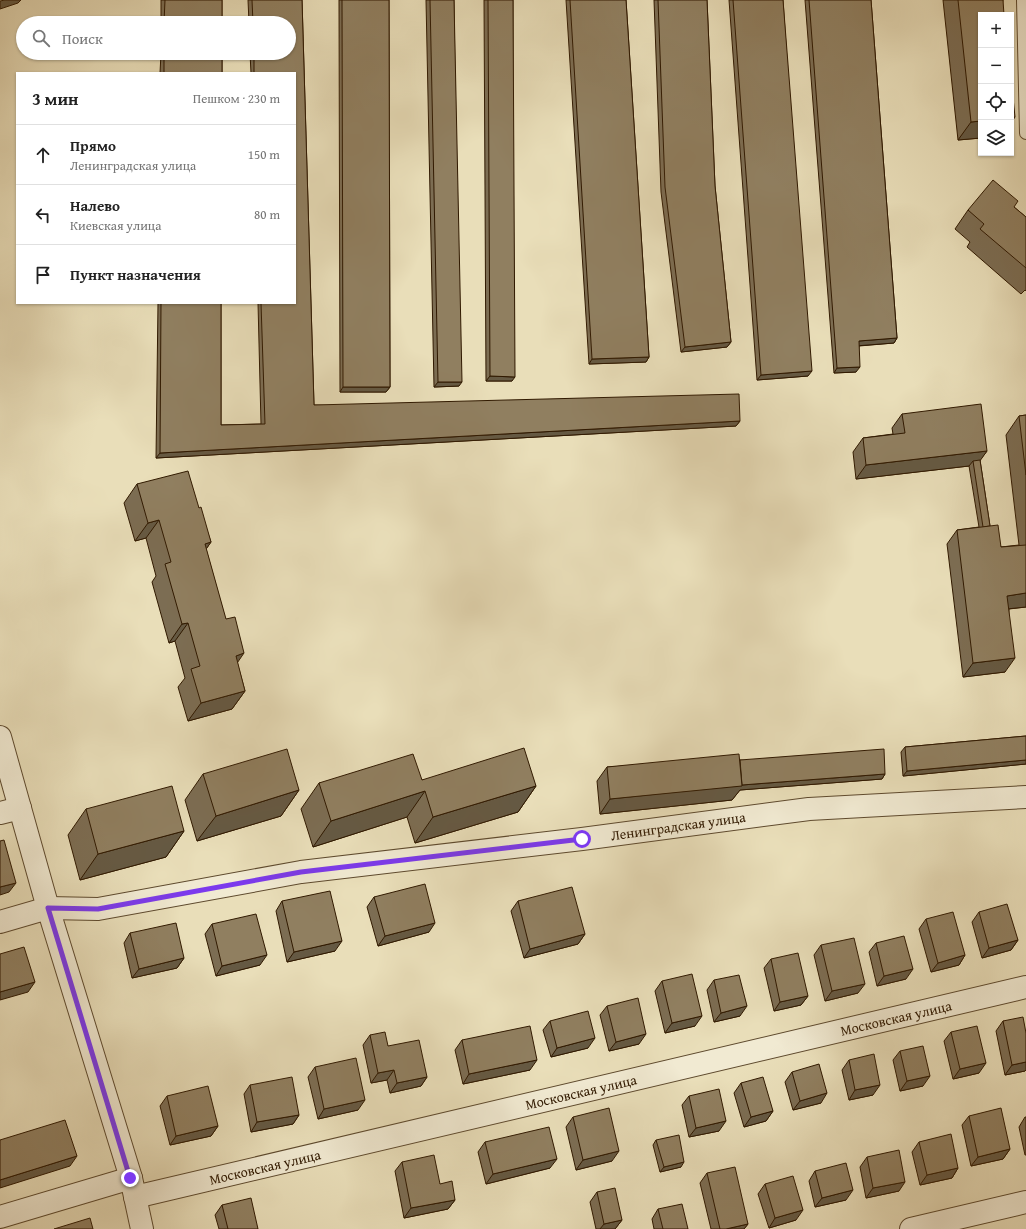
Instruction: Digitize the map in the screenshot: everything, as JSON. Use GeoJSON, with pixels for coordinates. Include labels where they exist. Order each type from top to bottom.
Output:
{"type":"FeatureCollection","features":[{"type":"Feature","properties":{"kind":"street"},"geometry":{"type":"LineString","coordinates":[[0,737],[10,810],[48,908],[133,1188],[142,1229]]}},
{"type":"Feature","properties":{"kind":"street","name":"Ленинградская улица"},"geometry":{"type":"LineString","coordinates":[[0,922],[48,908],[98,909],[301,872],[582,839],[809,809],[1026,797]]}},
{"type":"Feature","properties":{"kind":"street","name":"Московская улица"},"geometry":{"type":"LineString","coordinates":[[0,1216],[133,1188],[1026,987]]}},
{"type":"Feature","properties":{"kind":"street"},"geometry":{"type":"LineString","coordinates":[[912,1229],[1026,1202]]}},
{"type":"Feature","properties":{"kind":"lane"},"geometry":{"type":"LineString","coordinates":[[1023,0],[1026,133]]}},
{"type":"Feature","properties":{"kind":"building"},"geometry":{"type":"Polygon","coordinates":[[[165,0],[222,0],[222,16],[164,16],[165,0]]]}},
{"type":"Feature","properties":{"kind":"building"},"geometry":{"type":"Polygon","coordinates":[[[252,0],[302,0],[314,405],[739,394],[740,421],[160,453],[161,304],[221,304],[221,425],[265,424],[261,304],[296,304],[296,72],[254,72],[254,60],[296,60],[296,16],[253,16],[252,0]]]}},
{"type":"Feature","properties":{"kind":"building"},"geometry":{"type":"Polygon","coordinates":[[[342,0],[389,0],[390,387],[343,387],[342,0]]]}},
{"type":"Feature","properties":{"kind":"building"},"geometry":{"type":"Polygon","coordinates":[[[430,0],[454,0],[462,382],[438,382],[430,0]]]}},
{"type":"Feature","properties":{"kind":"building"},"geometry":{"type":"Polygon","coordinates":[[[488,0],[513,0],[515,377],[490,376],[488,0]]]}},
{"type":"Feature","properties":{"kind":"building"},"geometry":{"type":"Polygon","coordinates":[[[570,0],[626,0],[649,357],[592,359],[570,0]]]}},
{"type":"Feature","properties":{"kind":"building"},"geometry":{"type":"Polygon","coordinates":[[[658,0],[707,0],[715,186],[731,342],[685,347],[665,187],[658,0]]]}},
{"type":"Feature","properties":{"kind":"building"},"geometry":{"type":"Polygon","coordinates":[[[733,0],[783,0],[812,371],[761,375],[733,0]]]}},
{"type":"Feature","properties":{"kind":"building"},"geometry":{"type":"Polygon","coordinates":[[[809,0],[871,0],[897,338],[859,341],[860,367],[837,368],[809,0]]]}},
{"type":"Feature","properties":{"kind":"building"},"geometry":{"type":"Polygon","coordinates":[[[958,0],[1003,0],[1004,12],[978,12],[978,121],[971,122],[958,0]]]}},
{"type":"Feature","properties":{"kind":"building"},"geometry":{"type":"Polygon","coordinates":[[[164,60],[222,60],[222,72],[164,72],[164,60]]]}},
{"type":"Feature","properties":{"kind":"building"},"geometry":{"type":"Polygon","coordinates":[[[993,180],[1018,201],[1014,207],[1026,217],[1026,268],[980,229],[984,224],[968,210],[993,180]]]}},
{"type":"Feature","properties":{"kind":"building"},"geometry":{"type":"Polygon","coordinates":[[[981,404],[987,451],[866,465],[863,438],[905,433],[902,414],[981,404]]]}},
{"type":"Feature","properties":{"kind":"building"},"geometry":{"type":"Polygon","coordinates":[[[1026,415],[1026,475],[1019,416],[1026,415]]]}},
{"type":"Feature","properties":{"kind":"building"},"geometry":{"type":"Polygon","coordinates":[[[980,460],[990,526],[983,527],[973,461],[980,460]]]}},
{"type":"Feature","properties":{"kind":"building"},"geometry":{"type":"Polygon","coordinates":[[[188,471],[199,508],[201,507],[211,542],[205,544],[226,619],[235,617],[244,653],[236,656],[245,691],[201,703],[191,669],[200,666],[188,623],[182,624],[165,564],[171,562],[159,520],[148,523],[137,484],[188,471]]]}},
{"type":"Feature","properties":{"kind":"building"},"geometry":{"type":"Polygon","coordinates":[[[998,525],[1001,547],[1026,545],[1026,593],[1007,596],[1015,658],[973,663],[957,530],[998,525]]]}},
{"type":"Feature","properties":{"kind":"building"},"geometry":{"type":"Polygon","coordinates":[[[1026,736],[1026,760],[907,771],[905,747],[1026,736]]]}},
{"type":"Feature","properties":{"kind":"building"},"geometry":{"type":"Polygon","coordinates":[[[524,748],[536,786],[433,817],[425,791],[331,821],[319,783],[413,754],[422,780],[524,748]]]}},
{"type":"Feature","properties":{"kind":"building"},"geometry":{"type":"Polygon","coordinates":[[[287,749],[299,790],[216,816],[203,774],[287,749]]]}},
{"type":"Feature","properties":{"kind":"building"},"geometry":{"type":"Polygon","coordinates":[[[884,749],[885,774],[742,785],[740,760],[884,749]]]}},
{"type":"Feature","properties":{"kind":"building"},"geometry":{"type":"Polygon","coordinates":[[[739,754],[742,786],[610,799],[607,767],[739,754]]]}},
{"type":"Feature","properties":{"kind":"building"},"geometry":{"type":"Polygon","coordinates":[[[172,786],[184,831],[98,854],[86,809],[172,786]]]}},
{"type":"Feature","properties":{"kind":"building"},"geometry":{"type":"Polygon","coordinates":[[[4,840],[16,883],[0,887],[0,841],[4,840]]]}},
{"type":"Feature","properties":{"kind":"building"},"geometry":{"type":"Polygon","coordinates":[[[425,884],[435,923],[385,936],[374,897],[425,884]]]}},
{"type":"Feature","properties":{"kind":"building"},"geometry":{"type":"Polygon","coordinates":[[[572,887],[585,934],[530,949],[518,901],[572,887]]]}},
{"type":"Feature","properties":{"kind":"building"},"geometry":{"type":"Polygon","coordinates":[[[330,891],[342,941],[294,952],[282,901],[330,891]]]}},
{"type":"Feature","properties":{"kind":"building"},"geometry":{"type":"Polygon","coordinates":[[[1007,904],[1018,940],[989,948],[979,912],[1007,904]]]}},
{"type":"Feature","properties":{"kind":"building"},"geometry":{"type":"Polygon","coordinates":[[[953,912],[965,955],[938,963],[926,919],[953,912]]]}},
{"type":"Feature","properties":{"kind":"building"},"geometry":{"type":"Polygon","coordinates":[[[256,914],[267,955],[222,966],[212,924],[256,914]]]}},
{"type":"Feature","properties":{"kind":"building"},"geometry":{"type":"Polygon","coordinates":[[[176,923],[184,958],[139,969],[130,933],[176,923]]]}},
{"type":"Feature","properties":{"kind":"building"},"geometry":{"type":"Polygon","coordinates":[[[904,936],[913,969],[884,976],[876,943],[904,936]]]}},
{"type":"Feature","properties":{"kind":"building"},"geometry":{"type":"Polygon","coordinates":[[[854,938],[865,984],[832,991],[821,945],[854,938]]]}},
{"type":"Feature","properties":{"kind":"building"},"geometry":{"type":"Polygon","coordinates":[[[24,947],[35,982],[0,992],[0,954],[24,947]]]}},
{"type":"Feature","properties":{"kind":"building"},"geometry":{"type":"Polygon","coordinates":[[[798,953],[808,996],[780,1002],[771,959],[798,953]]]}},
{"type":"Feature","properties":{"kind":"building"},"geometry":{"type":"Polygon","coordinates":[[[692,974],[702,1016],[672,1023],[662,981],[692,974]]]}},
{"type":"Feature","properties":{"kind":"building"},"geometry":{"type":"Polygon","coordinates":[[[739,975],[747,1006],[721,1013],[714,980],[739,975]]]}},
{"type":"Feature","properties":{"kind":"building"},"geometry":{"type":"Polygon","coordinates":[[[638,998],[646,1034],[616,1042],[607,1006],[638,998]]]}},
{"type":"Feature","properties":{"kind":"building"},"geometry":{"type":"Polygon","coordinates":[[[588,1011],[595,1038],[557,1048],[550,1021],[588,1011]]]}},
{"type":"Feature","properties":{"kind":"building"},"geometry":{"type":"Polygon","coordinates":[[[1023,1017],[1026,1033],[1026,1062],[1012,1065],[1003,1021],[1023,1017]]]}},
{"type":"Feature","properties":{"kind":"building"},"geometry":{"type":"Polygon","coordinates":[[[530,1026],[537,1060],[469,1074],[462,1040],[530,1026]]]}},
{"type":"Feature","properties":{"kind":"building"},"geometry":{"type":"Polygon","coordinates":[[[977,1026],[986,1063],[960,1069],[951,1032],[977,1026]]]}},
{"type":"Feature","properties":{"kind":"building"},"geometry":{"type":"Polygon","coordinates":[[[385,1032],[388,1046],[419,1040],[427,1077],[397,1083],[394,1070],[378,1073],[370,1035],[385,1032]]]}},
{"type":"Feature","properties":{"kind":"building"},"geometry":{"type":"Polygon","coordinates":[[[923,1046],[930,1076],[907,1081],[900,1051],[923,1046]]]}},
{"type":"Feature","properties":{"kind":"building"},"geometry":{"type":"Polygon","coordinates":[[[874,1054],[880,1085],[855,1090],[849,1060],[874,1054]]]}},
{"type":"Feature","properties":{"kind":"building"},"geometry":{"type":"Polygon","coordinates":[[[356,1058],[365,1100],[324,1109],[315,1067],[356,1058]]]}},
{"type":"Feature","properties":{"kind":"building"},"geometry":{"type":"Polygon","coordinates":[[[819,1064],[827,1093],[800,1101],[792,1072],[819,1064]]]}},
{"type":"Feature","properties":{"kind":"building"},"geometry":{"type":"Polygon","coordinates":[[[292,1077],[299,1115],[257,1122],[250,1085],[292,1077]]]}},
{"type":"Feature","properties":{"kind":"building"},"geometry":{"type":"Polygon","coordinates":[[[763,1077],[773,1111],[751,1117],[741,1083],[763,1077]]]}},
{"type":"Feature","properties":{"kind":"building"},"geometry":{"type":"Polygon","coordinates":[[[208,1086],[218,1126],[176,1136],[167,1096],[208,1086]]]}},
{"type":"Feature","properties":{"kind":"building"},"geometry":{"type":"Polygon","coordinates":[[[719,1089],[726,1121],[696,1128],[689,1096],[719,1089]]]}},
{"type":"Feature","properties":{"kind":"building"},"geometry":{"type":"Polygon","coordinates":[[[609,1108],[619,1151],[583,1160],[573,1117],[609,1108]]]}},
{"type":"Feature","properties":{"kind":"building"},"geometry":{"type":"Polygon","coordinates":[[[1001,1108],[1010,1149],[978,1157],[969,1116],[1001,1108]]]}},
{"type":"Feature","properties":{"kind":"building"},"geometry":{"type":"Polygon","coordinates":[[[65,1120],[77,1156],[0,1180],[0,1140],[65,1120]]]}},
{"type":"Feature","properties":{"kind":"building"},"geometry":{"type":"Polygon","coordinates":[[[549,1127],[557,1159],[493,1174],[485,1142],[549,1127]]]}},
{"type":"Feature","properties":{"kind":"building"},"geometry":{"type":"Polygon","coordinates":[[[951,1134],[958,1168],[927,1175],[919,1142],[951,1134]]]}},
{"type":"Feature","properties":{"kind":"building"},"geometry":{"type":"Polygon","coordinates":[[[679,1135],[684,1162],[664,1167],[656,1140],[679,1135]]]}},
{"type":"Feature","properties":{"kind":"building"},"geometry":{"type":"Polygon","coordinates":[[[899,1150],[905,1182],[873,1188],[867,1157],[899,1150]]]}},
{"type":"Feature","properties":{"kind":"building"},"geometry":{"type":"Polygon","coordinates":[[[434,1155],[440,1184],[452,1181],[455,1200],[411,1208],[402,1162],[434,1155]]]}},
{"type":"Feature","properties":{"kind":"building"},"geometry":{"type":"Polygon","coordinates":[[[846,1163],[853,1190],[822,1198],[815,1171],[846,1163]]]}},
{"type":"Feature","properties":{"kind":"building"},"geometry":{"type":"Polygon","coordinates":[[[735,1167],[748,1224],[720,1229],[707,1173],[735,1167]]]}},
{"type":"Feature","properties":{"kind":"building"},"geometry":{"type":"Polygon","coordinates":[[[793,1176],[803,1210],[775,1218],[765,1184],[793,1176]]]}},
{"type":"Feature","properties":{"kind":"building"},"geometry":{"type":"Polygon","coordinates":[[[615,1188],[622,1220],[604,1224],[597,1192],[615,1188]]]}},
{"type":"Feature","properties":{"kind":"building"},"geometry":{"type":"Polygon","coordinates":[[[251,1198],[258,1229],[228,1229],[222,1205],[251,1198]]]}},
{"type":"Feature","properties":{"kind":"building"},"geometry":{"type":"Polygon","coordinates":[[[682,1204],[688,1229],[663,1229],[658,1209],[682,1204]]]}},
{"type":"Feature","properties":{"kind":"building"},"geometry":{"type":"Polygon","coordinates":[[[90,1218],[93,1229],[54,1229],[90,1218]]]}},
{"type":"Feature","properties":{"kind":"route"},"geometry":{"type":"LineString","coordinates":[[130,1178],[48,908],[98,909],[301,872],[582,839]]}}]}
